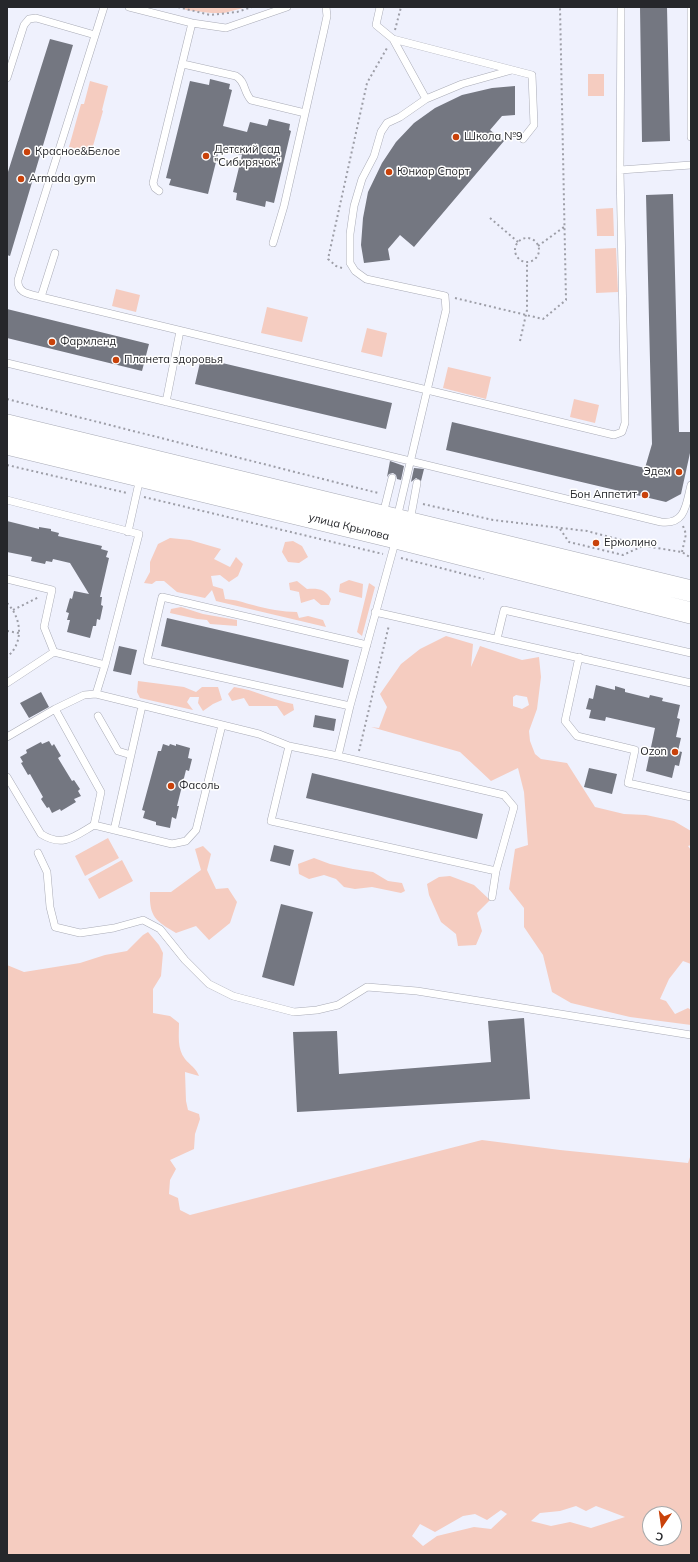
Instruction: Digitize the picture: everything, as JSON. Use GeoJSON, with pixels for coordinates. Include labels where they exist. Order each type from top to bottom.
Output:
{"type":"FeatureCollection","features":[{"type":"Feature","properties":{"kind":"main road","name":"улица Крылова"},"geometry":{"type":"LineString","coordinates":[[7,424],[691,613]]}},
{"type":"Feature","properties":{"kind":"main road","name":"улица Крылова"},"geometry":{"type":"LineString","coordinates":[[7,444],[138,486],[395,530],[691,590]]}},
{"type":"Feature","properties":{"kind":"lane"},"geometry":{"type":"LineString","coordinates":[[104,7],[18,280],[20,290],[24,293],[41,298],[614,435],[622,432],[625,423],[620,170],[621,7]]}},
{"type":"Feature","properties":{"kind":"lane"},"geometry":{"type":"LineString","coordinates":[[129,7],[192,23],[226,28],[287,7]]}},
{"type":"Feature","properties":{"kind":"lane"},"geometry":{"type":"LineString","coordinates":[[273,243],[284,206],[324,30],[327,16],[326,7]]}},
{"type":"Feature","properties":{"kind":"lane"},"geometry":{"type":"LineString","coordinates":[[380,7],[376,25],[393,39],[426,99]]}},
{"type":"Feature","properties":{"kind":"lane"},"geometry":{"type":"LineString","coordinates":[[690,7],[691,137]]}},
{"type":"Feature","properties":{"kind":"lane"},"geometry":{"type":"LineString","coordinates":[[7,78],[24,24],[30,19],[36,18],[95,35]]}},
{"type":"Feature","properties":{"kind":"lane"},"geometry":{"type":"LineString","coordinates":[[159,191],[155,188],[153,182],[192,23]]}},
{"type":"Feature","properties":{"kind":"lane"},"geometry":{"type":"LineString","coordinates":[[393,39],[532,75],[534,126],[523,139]]}},
{"type":"Feature","properties":{"kind":"lane"},"geometry":{"type":"LineString","coordinates":[[183,64],[236,76],[242,80],[247,96],[251,100],[305,114]]}},
{"type":"Feature","properties":{"kind":"lane"},"geometry":{"type":"LineString","coordinates":[[338,756],[395,530],[446,310],[445,296],[366,278],[355,271],[350,263],[350,234],[354,206],[362,179],[374,156],[381,132],[387,123],[400,117],[426,99],[462,84],[512,70]]}},
{"type":"Feature","properties":{"kind":"lane"},"geometry":{"type":"LineString","coordinates":[[620,170],[691,165]]}},
{"type":"Feature","properties":{"kind":"lane"},"geometry":{"type":"LineString","coordinates":[[41,298],[55,253]]}},
{"type":"Feature","properties":{"kind":"lane"},"geometry":{"type":"LineString","coordinates":[[166,402],[180,331]]}},
{"type":"Feature","properties":{"kind":"lane"},"geometry":{"type":"LineString","coordinates":[[7,363],[668,523],[680,518],[684,513],[691,485]]}},
{"type":"Feature","properties":{"kind":"lane"},"geometry":{"type":"LineString","coordinates":[[392,478],[387,495],[395,530]]}},
{"type":"Feature","properties":{"kind":"lane"},"geometry":{"type":"LineString","coordinates":[[395,530],[414,501],[417,483]]}},
{"type":"Feature","properties":{"kind":"lane"},"geometry":{"type":"LineString","coordinates":[[128,532],[138,486]]}},
{"type":"Feature","properties":{"kind":"lane"},"geometry":{"type":"LineString","coordinates":[[7,500],[139,534],[96,694]]}},
{"type":"Feature","properties":{"kind":"lane"},"geometry":{"type":"LineString","coordinates":[[7,579],[52,590],[44,627],[54,652]]}},
{"type":"Feature","properties":{"kind":"lane"},"geometry":{"type":"LineString","coordinates":[[350,706],[147,660],[162,596],[367,645]]}},
{"type":"Feature","properties":{"kind":"lane"},"geometry":{"type":"LineString","coordinates":[[497,639],[504,610],[691,653]]}},
{"type":"Feature","properties":{"kind":"lane"},"geometry":{"type":"LineString","coordinates":[[375,612],[691,683]]}},
{"type":"Feature","properties":{"kind":"lane"},"geometry":{"type":"LineString","coordinates":[[7,683],[54,652],[105,665]]}},
{"type":"Feature","properties":{"kind":"lane"},"geometry":{"type":"LineString","coordinates":[[579,657],[566,721],[577,736],[635,750],[628,783],[691,797]]}},
{"type":"Feature","properties":{"kind":"lane"},"geometry":{"type":"LineString","coordinates":[[7,737],[55,709],[84,695],[96,694],[259,734],[288,746],[338,756],[504,795],[514,807],[496,871],[492,897]]}},
{"type":"Feature","properties":{"kind":"lane"},"geometry":{"type":"LineString","coordinates":[[114,830],[142,706]]}},
{"type":"Feature","properties":{"kind":"lane"},"geometry":{"type":"LineString","coordinates":[[55,709],[101,792],[94,825]]}},
{"type":"Feature","properties":{"kind":"lane"},"geometry":{"type":"LineString","coordinates":[[98,716],[118,751],[131,755]]}},
{"type":"Feature","properties":{"kind":"lane"},"geometry":{"type":"LineString","coordinates":[[7,777],[41,834],[50,840],[68,841],[94,825],[172,844],[186,841],[196,830],[222,725]]}},
{"type":"Feature","properties":{"kind":"lane"},"geometry":{"type":"LineString","coordinates":[[288,746],[271,821],[496,871]]}},
{"type":"Feature","properties":{"kind":"lane"},"geometry":{"type":"LineString","coordinates":[[38,853],[48,872],[50,907],[55,927],[80,933],[114,928],[143,920],[160,929],[185,960],[209,984],[233,996],[294,1012],[317,1010],[338,1005],[367,987],[417,991],[691,1035]]}},
{"type":"Feature","properties":{"kind":"path"},"geometry":{"type":"LineString","coordinates":[[178,7],[187,8],[210,15],[238,12],[252,7]]}},
{"type":"Feature","properties":{"kind":"path"},"geometry":{"type":"LineString","coordinates":[[355,271],[336,266],[328,259],[367,83],[393,39],[401,7]]}},
{"type":"Feature","properties":{"kind":"path"},"geometry":{"type":"LineString","coordinates":[[445,296],[544,319],[566,300],[560,7]]}},
{"type":"Feature","properties":{"kind":"path"},"geometry":{"type":"LineString","coordinates":[[490,218],[518,242]]}},
{"type":"Feature","properties":{"kind":"path"},"geometry":{"type":"LineString","coordinates":[[538,246],[565,227]]}},
{"type":"Feature","properties":{"kind":"path"},"geometry":{"type":"LineString","coordinates":[[526,238],[531,239],[538,246],[539,250],[535,258],[527,262],[522,261],[516,255],[516,246],[518,242],[526,238]]}},
{"type":"Feature","properties":{"kind":"path"},"geometry":{"type":"LineString","coordinates":[[520,341],[526,315],[527,262]]}},
{"type":"Feature","properties":{"kind":"path"},"geometry":{"type":"LineString","coordinates":[[7,399],[387,495]]}},
{"type":"Feature","properties":{"kind":"path"},"geometry":{"type":"LineString","coordinates":[[7,465],[395,530],[491,581]]}},
{"type":"Feature","properties":{"kind":"path"},"geometry":{"type":"LineString","coordinates":[[414,501],[493,520],[587,531],[644,546],[682,552],[691,558]]}},
{"type":"Feature","properties":{"kind":"path"},"geometry":{"type":"LineString","coordinates":[[559,528],[569,542],[623,555],[644,546]]}},
{"type":"Feature","properties":{"kind":"path"},"geometry":{"type":"LineString","coordinates":[[682,552],[686,534]]}},
{"type":"Feature","properties":{"kind":"path"},"geometry":{"type":"LineString","coordinates":[[13,610],[52,590]]}},
{"type":"Feature","properties":{"kind":"path"},"geometry":{"type":"LineString","coordinates":[[7,603],[13,610],[19,624],[19,632],[14,648],[7,658]]}},
{"type":"Feature","properties":{"kind":"path"},"geometry":{"type":"LineString","coordinates":[[357,761],[391,616]]}},
{"type":"Feature","properties":{"kind":"path"},"geometry":{"type":"LineString","coordinates":[[7,631],[19,632]]}},
{"type":"Feature","properties":{"kind":"shaded area"},"geometry":{"type":"Polygon","coordinates":[[[182,7],[247,7],[224,13],[211,13],[186,10],[182,7]]]}},
{"type":"Feature","properties":{"kind":"shaded area"},"geometry":{"type":"Polygon","coordinates":[[[588,74],[604,74],[604,96],[588,96],[588,74]]]}},
{"type":"Feature","properties":{"kind":"shaded area"},"geometry":{"type":"Polygon","coordinates":[[[90,81],[108,86],[103,111],[91,153],[69,147],[81,104],[84,104],[90,81]]]}},
{"type":"Feature","properties":{"kind":"shaded area"},"geometry":{"type":"Polygon","coordinates":[[[613,208],[614,236],[597,236],[596,209],[613,208]]]}},
{"type":"Feature","properties":{"kind":"shaded area"},"geometry":{"type":"Polygon","coordinates":[[[616,248],[618,292],[596,293],[595,249],[616,248]]]}},
{"type":"Feature","properties":{"kind":"shaded area"},"geometry":{"type":"Polygon","coordinates":[[[116,289],[140,295],[136,312],[112,306],[116,289]]]}},
{"type":"Feature","properties":{"kind":"shaded area"},"geometry":{"type":"Polygon","coordinates":[[[267,307],[308,317],[302,342],[261,333],[267,307]]]}},
{"type":"Feature","properties":{"kind":"shaded area"},"geometry":{"type":"Polygon","coordinates":[[[367,328],[387,333],[382,357],[361,352],[367,328]]]}},
{"type":"Feature","properties":{"kind":"shaded area"},"geometry":{"type":"Polygon","coordinates":[[[448,367],[491,377],[486,399],[443,388],[448,367]]]}},
{"type":"Feature","properties":{"kind":"shaded area"},"geometry":{"type":"Polygon","coordinates":[[[574,399],[599,405],[595,423],[570,417],[574,399]]]}},
{"type":"Feature","properties":{"kind":"shaded area"},"geometry":{"type":"Polygon","coordinates":[[[170,538],[190,540],[221,549],[214,559],[230,567],[236,557],[243,564],[238,576],[229,582],[220,575],[211,576],[213,586],[223,589],[225,599],[275,610],[297,612],[299,618],[308,616],[323,620],[326,627],[216,601],[212,590],[205,598],[177,592],[164,581],[156,581],[152,584],[144,583],[150,572],[150,562],[158,544],[170,538]]]}},
{"type":"Feature","properties":{"kind":"shaded area"},"geometry":{"type":"Polygon","coordinates":[[[293,541],[302,546],[308,557],[299,563],[288,562],[282,552],[285,542],[293,541]]]}},
{"type":"Feature","properties":{"kind":"shaded area"},"geometry":{"type":"Polygon","coordinates":[[[349,580],[363,584],[362,598],[339,592],[340,584],[349,580]]]}},
{"type":"Feature","properties":{"kind":"shaded area"},"geometry":{"type":"Polygon","coordinates":[[[297,581],[307,589],[318,589],[324,591],[331,599],[329,605],[321,605],[314,599],[301,603],[299,592],[290,590],[289,583],[297,581]]]}},
{"type":"Feature","properties":{"kind":"shaded area"},"geometry":{"type":"Polygon","coordinates":[[[369,583],[375,587],[362,636],[357,632],[369,583]]]}},
{"type":"Feature","properties":{"kind":"shaded area"},"geometry":{"type":"Polygon","coordinates":[[[181,607],[203,614],[237,620],[237,626],[210,624],[207,620],[170,613],[171,609],[181,607]]]}},
{"type":"Feature","properties":{"kind":"shaded area"},"geometry":{"type":"Polygon","coordinates":[[[446,636],[473,644],[471,667],[480,646],[522,660],[539,657],[541,677],[537,709],[529,731],[530,741],[535,754],[541,759],[567,763],[595,807],[624,814],[646,815],[674,821],[691,831],[691,845],[688,846],[691,850],[691,964],[683,961],[669,979],[660,999],[666,1001],[675,1014],[688,1008],[691,1010],[691,1025],[630,1017],[571,1003],[552,992],[543,955],[524,927],[524,908],[509,889],[515,849],[528,845],[524,792],[518,768],[491,781],[460,752],[371,727],[379,728],[387,707],[380,694],[401,664],[420,649],[446,636]],[[516,695],[513,697],[513,706],[522,709],[529,705],[527,697],[516,695]]]}},
{"type":"Feature","properties":{"kind":"shaded area"},"geometry":{"type":"Polygon","coordinates":[[[138,681],[184,687],[196,692],[202,687],[218,687],[222,700],[203,711],[198,703],[199,697],[190,697],[187,702],[193,710],[140,698],[137,692],[138,681]]]}},
{"type":"Feature","properties":{"kind":"shaded area"},"geometry":{"type":"Polygon","coordinates":[[[234,687],[250,690],[293,704],[294,710],[284,716],[277,706],[249,706],[244,698],[232,701],[228,694],[234,687]]]}},
{"type":"Feature","properties":{"kind":"shaded area"},"geometry":{"type":"Polygon","coordinates":[[[108,838],[119,858],[85,876],[75,856],[108,838]]]}},
{"type":"Feature","properties":{"kind":"shaded area"},"geometry":{"type":"Polygon","coordinates":[[[203,846],[211,854],[207,870],[216,889],[228,888],[237,902],[230,923],[209,940],[196,926],[176,933],[163,925],[155,917],[150,900],[150,892],[171,892],[201,870],[195,849],[203,846]]]}},
{"type":"Feature","properties":{"kind":"shaded area"},"geometry":{"type":"Polygon","coordinates":[[[314,858],[330,864],[373,872],[388,881],[402,883],[405,891],[401,893],[372,887],[355,889],[344,887],[336,879],[324,875],[309,879],[299,874],[298,864],[314,858]]]}},
{"type":"Feature","properties":{"kind":"shaded area"},"geometry":{"type":"Polygon","coordinates":[[[122,860],[133,881],[99,899],[88,879],[122,860]]]}},
{"type":"Feature","properties":{"kind":"shaded area"},"geometry":{"type":"Polygon","coordinates":[[[450,876],[474,885],[490,900],[477,913],[482,931],[476,945],[458,946],[456,934],[441,922],[429,895],[427,884],[439,877],[450,876]]]}},
{"type":"Feature","properties":{"kind":"shaded area"},"geometry":{"type":"Polygon","coordinates":[[[148,932],[159,945],[163,953],[161,976],[153,989],[153,1013],[170,1016],[179,1023],[179,1042],[182,1055],[195,1069],[199,1076],[185,1072],[186,1101],[188,1110],[199,1114],[200,1119],[195,1134],[194,1149],[170,1160],[176,1169],[170,1180],[169,1194],[178,1198],[180,1210],[190,1215],[482,1140],[560,1150],[688,1163],[691,1154],[691,1555],[7,1555],[7,965],[24,972],[80,963],[105,955],[127,951],[148,932]],[[576,1506],[560,1511],[540,1513],[531,1521],[551,1526],[570,1522],[591,1528],[625,1517],[596,1506],[586,1511],[576,1506]],[[501,1510],[487,1520],[475,1514],[463,1516],[435,1532],[420,1524],[412,1536],[423,1546],[437,1536],[474,1527],[491,1529],[507,1514],[501,1510]]]}},
{"type":"Feature","properties":{"kind":"building"},"geometry":{"type":"Polygon","coordinates":[[[640,7],[667,7],[670,141],[642,142],[640,7]]]}},
{"type":"Feature","properties":{"kind":"building"},"geometry":{"type":"Polygon","coordinates":[[[50,39],[73,45],[10,256],[7,255],[7,175],[50,39]]]}},
{"type":"Feature","properties":{"kind":"building"},"geometry":{"type":"Polygon","coordinates":[[[210,79],[230,84],[229,89],[232,90],[223,126],[247,132],[250,122],[267,126],[269,119],[290,124],[289,130],[291,131],[274,203],[266,201],[265,207],[236,200],[237,193],[233,192],[242,155],[219,150],[208,194],[169,185],[171,179],[166,178],[190,81],[209,85],[210,79]]]}},
{"type":"Feature","properties":{"kind":"building"},"geometry":{"type":"Polygon","coordinates":[[[515,86],[515,115],[502,116],[490,130],[504,141],[414,247],[400,235],[388,249],[390,260],[364,263],[361,245],[363,218],[368,192],[382,163],[396,142],[414,123],[435,108],[462,95],[492,88],[515,86]]]}},
{"type":"Feature","properties":{"kind":"building"},"geometry":{"type":"Polygon","coordinates":[[[673,194],[679,432],[690,432],[690,453],[681,494],[666,502],[446,450],[452,422],[645,468],[652,444],[646,195],[673,194]]]}},
{"type":"Feature","properties":{"kind":"building"},"geometry":{"type":"Polygon","coordinates":[[[7,309],[149,344],[142,371],[7,338],[7,309]]]}},
{"type":"Feature","properties":{"kind":"building"},"geometry":{"type":"Polygon","coordinates":[[[201,358],[392,403],[386,429],[195,384],[201,358]]]}},
{"type":"Feature","properties":{"kind":"building"},"geometry":{"type":"Polygon","coordinates":[[[390,461],[404,466],[401,480],[397,479],[396,475],[393,473],[389,474],[387,477],[390,461]]]}},
{"type":"Feature","properties":{"kind":"building"},"geometry":{"type":"Polygon","coordinates":[[[414,468],[424,469],[421,481],[416,478],[411,482],[414,468]]]}},
{"type":"Feature","properties":{"kind":"building"},"geometry":{"type":"Polygon","coordinates":[[[7,521],[39,529],[39,527],[51,529],[51,531],[59,533],[58,536],[102,546],[101,549],[108,551],[106,557],[109,558],[100,597],[102,597],[101,605],[103,606],[100,620],[97,619],[96,626],[93,626],[90,638],[67,632],[70,620],[67,620],[69,613],[66,612],[70,598],[72,599],[74,591],[89,594],[70,563],[53,559],[52,562],[46,561],[45,564],[31,561],[32,557],[7,552],[7,521]]]}},
{"type":"Feature","properties":{"kind":"building"},"geometry":{"type":"Polygon","coordinates":[[[167,618],[349,660],[343,688],[161,646],[167,618]]]}},
{"type":"Feature","properties":{"kind":"building"},"geometry":{"type":"Polygon","coordinates":[[[119,646],[137,650],[131,675],[113,671],[119,646]]]}},
{"type":"Feature","properties":{"kind":"building"},"geometry":{"type":"Polygon","coordinates":[[[596,685],[615,690],[615,686],[625,689],[625,692],[649,698],[650,695],[663,698],[662,701],[680,705],[677,718],[680,719],[676,737],[681,738],[678,751],[682,752],[679,766],[675,765],[672,778],[646,771],[655,728],[606,717],[605,721],[589,718],[591,710],[586,709],[589,698],[593,699],[596,685]]]}},
{"type":"Feature","properties":{"kind":"building"},"geometry":{"type":"Polygon","coordinates":[[[41,692],[49,707],[29,718],[20,703],[41,692]]]}},
{"type":"Feature","properties":{"kind":"building"},"geometry":{"type":"Polygon","coordinates":[[[315,715],[336,719],[334,731],[313,727],[315,715]]]}},
{"type":"Feature","properties":{"kind":"building"},"geometry":{"type":"Polygon","coordinates":[[[49,741],[52,746],[54,744],[61,756],[58,758],[72,781],[74,780],[80,789],[78,791],[81,796],[74,799],[76,802],[61,811],[60,809],[52,813],[49,807],[47,808],[41,799],[43,797],[30,774],[28,775],[21,763],[23,762],[20,757],[27,753],[26,750],[41,742],[42,744],[49,741]]]}},
{"type":"Feature","properties":{"kind":"building"},"geometry":{"type":"Polygon","coordinates":[[[163,744],[176,746],[176,744],[190,748],[188,758],[192,759],[189,771],[186,770],[177,806],[179,806],[176,819],[172,817],[170,828],[156,825],[156,822],[143,818],[145,811],[142,810],[158,751],[161,751],[163,744]]]}},
{"type":"Feature","properties":{"kind":"building"},"geometry":{"type":"Polygon","coordinates":[[[589,768],[617,774],[612,794],[584,787],[589,768]]]}},
{"type":"Feature","properties":{"kind":"building"},"geometry":{"type":"Polygon","coordinates":[[[312,773],[483,814],[477,839],[306,798],[312,773]]]}},
{"type":"Feature","properties":{"kind":"building"},"geometry":{"type":"Polygon","coordinates":[[[274,845],[294,850],[290,866],[270,861],[274,845]]]}},
{"type":"Feature","properties":{"kind":"building"},"geometry":{"type":"Polygon","coordinates":[[[281,904],[313,912],[294,986],[262,977],[281,904]]]}},
{"type":"Feature","properties":{"kind":"building"},"geometry":{"type":"Polygon","coordinates":[[[524,1018],[530,1099],[297,1112],[293,1032],[337,1031],[339,1074],[491,1062],[488,1021],[524,1018]]]}},
{"type":"Feature","properties":{"kind":"place","name":"Школа №9"},"geometry":{"type":"Point","coordinates":[456,137]}},
{"type":"Feature","properties":{"kind":"place","name":"Красное&Белое"},"geometry":{"type":"Point","coordinates":[27,152]}},
{"type":"Feature","properties":{"kind":"place","name":"Детский сад \"Сибирячок\""},"geometry":{"type":"Point","coordinates":[206,156]}},
{"type":"Feature","properties":{"kind":"place","name":"Юниор Спорт"},"geometry":{"type":"Point","coordinates":[389,172]}},
{"type":"Feature","properties":{"kind":"place","name":"Armada gym"},"geometry":{"type":"Point","coordinates":[21,179]}},
{"type":"Feature","properties":{"kind":"place","name":"Фармленд"},"geometry":{"type":"Point","coordinates":[52,342]}},
{"type":"Feature","properties":{"kind":"place","name":"Планета здоровья"},"geometry":{"type":"Point","coordinates":[116,360]}},
{"type":"Feature","properties":{"kind":"place","name":"Эдем"},"geometry":{"type":"Point","coordinates":[679,472]}},
{"type":"Feature","properties":{"kind":"place","name":"Бон Аппетит"},"geometry":{"type":"Point","coordinates":[645,495]}},
{"type":"Feature","properties":{"kind":"place","name":"Ермолино"},"geometry":{"type":"Point","coordinates":[596,543]}},
{"type":"Feature","properties":{"kind":"place","name":"Ozon"},"geometry":{"type":"Point","coordinates":[675,752]}},
{"type":"Feature","properties":{"kind":"place","name":"Фасоль"},"geometry":{"type":"Point","coordinates":[171,786]}}]}
